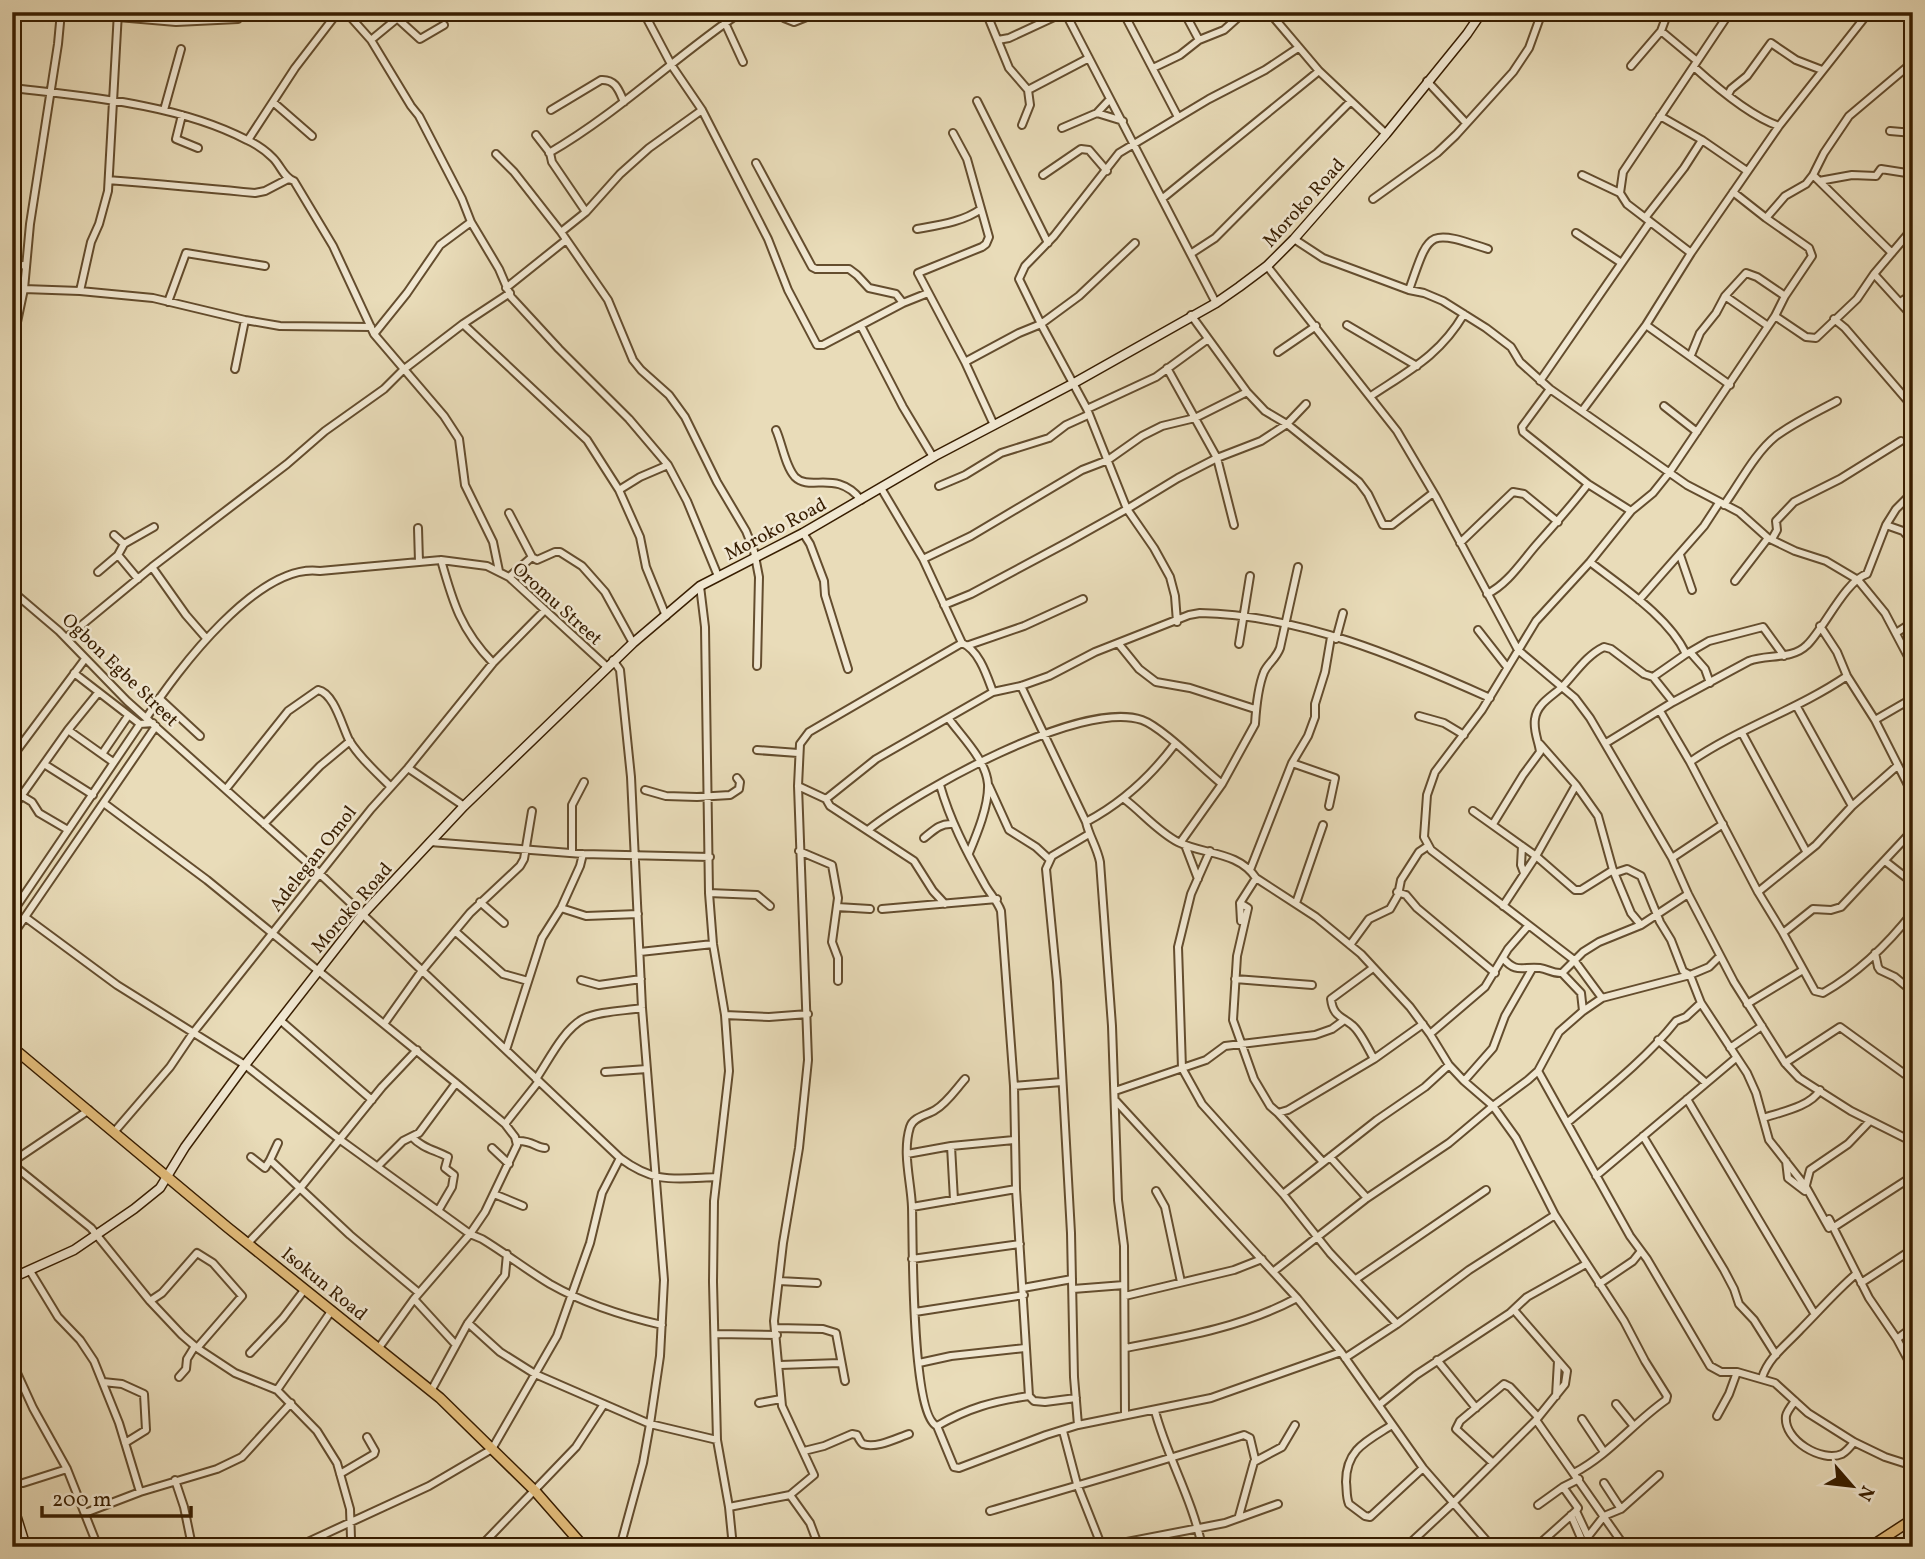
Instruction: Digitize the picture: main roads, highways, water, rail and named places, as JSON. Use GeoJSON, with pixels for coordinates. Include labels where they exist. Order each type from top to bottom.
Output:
{"type":"FeatureCollection","features":[{"type":"Feature","properties":{"kind":"main road","name":"Isokun Road"},"geometry":{"type":"LineString","coordinates":[[12,1047],[431,1391],[535,1491],[584,1547]]}},
{"type":"Feature","properties":{"kind":"main road"},"geometry":{"type":"LineString","coordinates":[[1870,1547],[1912,1519]]}}]}
